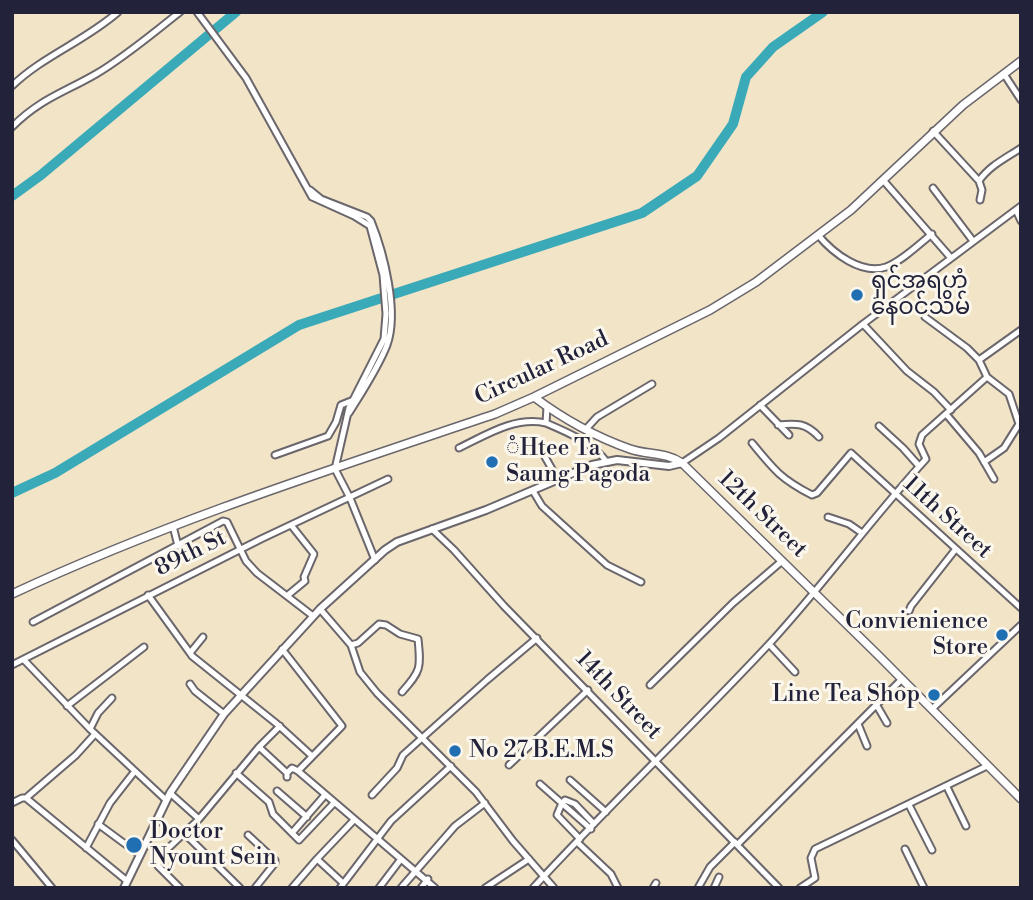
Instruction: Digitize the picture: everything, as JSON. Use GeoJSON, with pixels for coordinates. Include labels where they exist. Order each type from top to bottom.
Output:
{"type":"FeatureCollection","features":[{"type":"Feature","properties":{"kind":"main road","name":"Circular Road"},"geometry":{"type":"LineString","coordinates":[[12,593],[122,545],[244,499],[495,414],[710,310],[756,282],[851,210],[933,131],[1021,61]]}},
{"type":"Feature","properties":{"kind":"main road","name":"12th Street"},"geometry":{"type":"LineString","coordinates":[[534,397],[586,429],[631,450],[673,457],[682,463],[1021,799]]}},
{"type":"Feature","properties":{"kind":"street"},"geometry":{"type":"LineString","coordinates":[[12,86],[48,57],[62,52],[118,12]]}},
{"type":"Feature","properties":{"kind":"street"},"geometry":{"type":"LineString","coordinates":[[12,127],[26,112],[49,97],[96,74],[180,12]]}},
{"type":"Feature","properties":{"kind":"street"},"geometry":{"type":"LineString","coordinates":[[197,12],[246,78],[308,188],[321,199],[371,221],[385,275],[390,325],[387,346],[348,416]]}},
{"type":"Feature","properties":{"kind":"street"},"geometry":{"type":"LineString","coordinates":[[1004,74],[1021,100]]}},
{"type":"Feature","properties":{"kind":"street"},"geometry":{"type":"LineString","coordinates":[[933,131],[979,181],[982,190],[980,200]]}},
{"type":"Feature","properties":{"kind":"street"},"geometry":{"type":"LineString","coordinates":[[979,181],[988,170],[1021,148]]}},
{"type":"Feature","properties":{"kind":"street"},"geometry":{"type":"LineString","coordinates":[[883,180],[951,258]]}},
{"type":"Feature","properties":{"kind":"street"},"geometry":{"type":"LineString","coordinates":[[933,188],[973,241]]}},
{"type":"Feature","properties":{"kind":"street"},"geometry":{"type":"LineString","coordinates":[[26,798],[126,884],[168,796],[224,714],[320,609],[397,542],[606,461],[669,466],[682,463],[719,438],[863,324],[1018,208],[1021,221]]}},
{"type":"Feature","properties":{"kind":"street"},"geometry":{"type":"LineString","coordinates":[[818,235],[835,251],[857,265],[876,269],[893,263],[932,234]]}},
{"type":"Feature","properties":{"kind":"street"},"geometry":{"type":"LineString","coordinates":[[375,560],[350,498],[335,470],[351,401],[380,351],[384,339],[388,302]]}},
{"type":"Feature","properties":{"kind":"street"},"geometry":{"type":"LineString","coordinates":[[925,317],[967,348],[979,360],[987,377],[1009,394],[1020,423],[1004,448],[985,462]]}},
{"type":"Feature","properties":{"kind":"street"},"geometry":{"type":"LineString","coordinates":[[863,324],[907,371],[934,392],[985,462],[994,479]]}},
{"type":"Feature","properties":{"kind":"street"},"geometry":{"type":"LineString","coordinates":[[979,360],[1021,330]]}},
{"type":"Feature","properties":{"kind":"street"},"geometry":{"type":"LineString","coordinates":[[533,888],[815,593],[894,493],[926,459],[919,444],[920,439],[987,377]]}},
{"type":"Feature","properties":{"kind":"street"},"geometry":{"type":"LineString","coordinates":[[586,429],[597,417],[652,384]]}},
{"type":"Feature","properties":{"kind":"street"},"geometry":{"type":"LineString","coordinates":[[275,455],[328,436],[341,405],[351,401]]}},
{"type":"Feature","properties":{"kind":"street"},"geometry":{"type":"LineString","coordinates":[[760,405],[789,435]]}},
{"type":"Feature","properties":{"kind":"street"},"geometry":{"type":"LineString","coordinates":[[546,423],[547,407]]}},
{"type":"Feature","properties":{"kind":"street"},"geometry":{"type":"LineString","coordinates":[[458,448],[516,423],[546,423],[581,441],[606,461]]}},
{"type":"Feature","properties":{"kind":"street"},"geometry":{"type":"LineString","coordinates":[[778,425],[801,423],[807,425],[819,437]]}},
{"type":"Feature","properties":{"kind":"street"},"geometry":{"type":"LineString","coordinates":[[879,426],[904,448],[919,466]]}},
{"type":"Feature","properties":{"kind":"street","name":"11th Street"},"geometry":{"type":"LineString","coordinates":[[752,443],[778,475],[812,495],[817,493],[851,453],[1021,608]]}},
{"type":"Feature","properties":{"kind":"street"},"geometry":{"type":"LineString","coordinates":[[540,448],[557,478]]}},
{"type":"Feature","properties":{"kind":"street","name":"89th St"},"geometry":{"type":"LineString","coordinates":[[12,665],[148,595],[388,480]]}},
{"type":"Feature","properties":{"kind":"street"},"geometry":{"type":"LineString","coordinates":[[533,491],[542,506],[607,565],[641,582]]}},
{"type":"Feature","properties":{"kind":"street"},"geometry":{"type":"LineString","coordinates":[[828,517],[849,524],[862,533]]}},
{"type":"Feature","properties":{"kind":"street"},"geometry":{"type":"LineString","coordinates":[[33,622],[223,522],[227,522],[246,562],[313,616]]}},
{"type":"Feature","properties":{"kind":"street"},"geometry":{"type":"LineString","coordinates":[[288,595],[295,586],[305,581],[304,576],[314,554],[291,525]]}},
{"type":"Feature","properties":{"kind":"street"},"geometry":{"type":"LineString","coordinates":[[173,526],[178,546]]}},
{"type":"Feature","properties":{"kind":"street","name":"14th Street"},"geometry":{"type":"LineString","coordinates":[[432,529],[779,888]]}},
{"type":"Feature","properties":{"kind":"street"},"geometry":{"type":"LineString","coordinates":[[909,611],[955,550]]}},
{"type":"Feature","properties":{"kind":"street"},"geometry":{"type":"LineString","coordinates":[[650,685],[733,603],[782,561]]}},
{"type":"Feature","properties":{"kind":"street"},"geometry":{"type":"LineString","coordinates":[[148,595],[190,653],[280,726],[312,756]]}},
{"type":"Feature","properties":{"kind":"street"},"geometry":{"type":"LineString","coordinates":[[320,609],[351,645],[360,672],[485,803],[554,888]]}},
{"type":"Feature","properties":{"kind":"street"},"geometry":{"type":"LineString","coordinates":[[351,645],[358,643],[379,624],[418,639],[420,657],[417,676],[401,692]]}},
{"type":"Feature","properties":{"kind":"street"},"geometry":{"type":"LineString","coordinates":[[932,709],[1021,625]]}},
{"type":"Feature","properties":{"kind":"street"},"geometry":{"type":"LineString","coordinates":[[190,653],[203,637]]}},
{"type":"Feature","properties":{"kind":"street"},"geometry":{"type":"LineString","coordinates":[[372,795],[397,768],[403,755],[537,638]]}},
{"type":"Feature","properties":{"kind":"street"},"geometry":{"type":"LineString","coordinates":[[769,644],[795,672]]}},
{"type":"Feature","properties":{"kind":"street"},"geometry":{"type":"LineString","coordinates":[[67,706],[144,647]]}},
{"type":"Feature","properties":{"kind":"street"},"geometry":{"type":"LineString","coordinates":[[282,649],[342,726],[298,771]]}},
{"type":"Feature","properties":{"kind":"street"},"geometry":{"type":"LineString","coordinates":[[24,660],[67,706],[135,771],[199,819]]}},
{"type":"Feature","properties":{"kind":"street"},"geometry":{"type":"LineString","coordinates":[[698,888],[710,867],[902,679]]}},
{"type":"Feature","properties":{"kind":"street"},"geometry":{"type":"LineString","coordinates":[[190,684],[224,714]]}},
{"type":"Feature","properties":{"kind":"street"},"geometry":{"type":"LineString","coordinates":[[509,765],[588,690]]}},
{"type":"Feature","properties":{"kind":"street"},"geometry":{"type":"LineString","coordinates":[[90,729],[98,713],[112,698]]}},
{"type":"Feature","properties":{"kind":"street"},"geometry":{"type":"LineString","coordinates":[[876,704],[887,723]]}},
{"type":"Feature","properties":{"kind":"street"},"geometry":{"type":"LineString","coordinates":[[858,724],[867,746]]}},
{"type":"Feature","properties":{"kind":"street"},"geometry":{"type":"LineString","coordinates":[[180,888],[158,866],[157,861],[199,819],[236,773],[280,726]]}},
{"type":"Feature","properties":{"kind":"street"},"geometry":{"type":"LineString","coordinates":[[12,803],[26,798],[76,755],[95,734]]}},
{"type":"Feature","properties":{"kind":"street"},"geometry":{"type":"LineString","coordinates":[[259,747],[287,775],[292,768],[298,771],[428,879],[435,888]]}},
{"type":"Feature","properties":{"kind":"street"},"geometry":{"type":"LineString","coordinates":[[317,859],[342,885],[391,821],[451,766]]}},
{"type":"Feature","properties":{"kind":"street"},"geometry":{"type":"LineString","coordinates":[[800,888],[814,878],[811,858],[815,849],[987,766]]}},
{"type":"Feature","properties":{"kind":"street"},"geometry":{"type":"LineString","coordinates":[[86,848],[110,803],[135,771]]}},
{"type":"Feature","properties":{"kind":"street"},"geometry":{"type":"LineString","coordinates":[[236,773],[269,802],[273,814],[299,840],[334,803]]}},
{"type":"Feature","properties":{"kind":"street"},"geometry":{"type":"LineString","coordinates":[[570,780],[606,812]]}},
{"type":"Feature","properties":{"kind":"street"},"geometry":{"type":"LineString","coordinates":[[540,784],[593,827]]}},
{"type":"Feature","properties":{"kind":"street"},"geometry":{"type":"LineString","coordinates":[[947,787],[966,826]]}},
{"type":"Feature","properties":{"kind":"street"},"geometry":{"type":"LineString","coordinates":[[277,791],[307,817]]}},
{"type":"Feature","properties":{"kind":"street"},"geometry":{"type":"LineString","coordinates":[[575,804],[586,793]]}},
{"type":"Feature","properties":{"kind":"street"},"geometry":{"type":"LineString","coordinates":[[292,833],[325,795]]}},
{"type":"Feature","properties":{"kind":"street"},"geometry":{"type":"LineString","coordinates":[[593,827],[575,804],[565,800],[562,803],[557,814],[611,874],[618,888]]}},
{"type":"Feature","properties":{"kind":"street"},"geometry":{"type":"LineString","coordinates":[[401,888],[456,826],[485,803]]}},
{"type":"Feature","properties":{"kind":"street"},"geometry":{"type":"LineString","coordinates":[[909,805],[932,850]]}},
{"type":"Feature","properties":{"kind":"street"},"geometry":{"type":"LineString","coordinates":[[292,888],[354,820]]}},
{"type":"Feature","properties":{"kind":"street"},"geometry":{"type":"LineString","coordinates":[[98,824],[140,855]]}},
{"type":"Feature","properties":{"kind":"street"},"geometry":{"type":"LineString","coordinates":[[184,833],[240,888]]}},
{"type":"Feature","properties":{"kind":"street"},"geometry":{"type":"LineString","coordinates":[[248,835],[275,860],[255,888]]}},
{"type":"Feature","properties":{"kind":"street"},"geometry":{"type":"LineString","coordinates":[[12,840],[52,888]]}},
{"type":"Feature","properties":{"kind":"street"},"geometry":{"type":"LineString","coordinates":[[905,849],[924,888]]}},
{"type":"Feature","properties":{"kind":"street"},"geometry":{"type":"LineString","coordinates":[[379,888],[401,859]]}},
{"type":"Feature","properties":{"kind":"street"},"geometry":{"type":"LineString","coordinates":[[485,888],[529,859]]}},
{"type":"Feature","properties":{"kind":"street"},"geometry":{"type":"LineString","coordinates":[[714,888],[719,877]]}},
{"type":"Feature","properties":{"kind":"street"},"geometry":{"type":"LineString","coordinates":[[421,888],[428,879]]}},
{"type":"Feature","properties":{"kind":"waterway"},"geometry":{"type":"LineString","coordinates":[[12,196],[41,175],[236,12]]}},
{"type":"Feature","properties":{"kind":"waterway"},"geometry":{"type":"LineString","coordinates":[[12,493],[55,473],[299,325],[642,213],[697,176],[733,124],[746,77],[773,47],[823,12]]}},
{"type":"Feature","properties":{"kind":"place","name":"ရှင်အရဟံ နေဝင်သိမ်"},"geometry":{"type":"Point","coordinates":[857,295]}},
{"type":"Feature","properties":{"kind":"place","name":"ံHtee Ta Saung Pagoda"},"geometry":{"type":"Point","coordinates":[492,462]}},
{"type":"Feature","properties":{"kind":"place","name":"Convienience Store"},"geometry":{"type":"Point","coordinates":[1002,635]}},
{"type":"Feature","properties":{"kind":"place","name":"Line Tea Shop"},"geometry":{"type":"Point","coordinates":[934,695]}},
{"type":"Feature","properties":{"kind":"place","name":"No 27 B.E.M.S"},"geometry":{"type":"Point","coordinates":[455,751]}},
{"type":"Feature","properties":{"kind":"place","name":"Doctor Nyount Sein"},"geometry":{"type":"Point","coordinates":[134,845]}}]}
